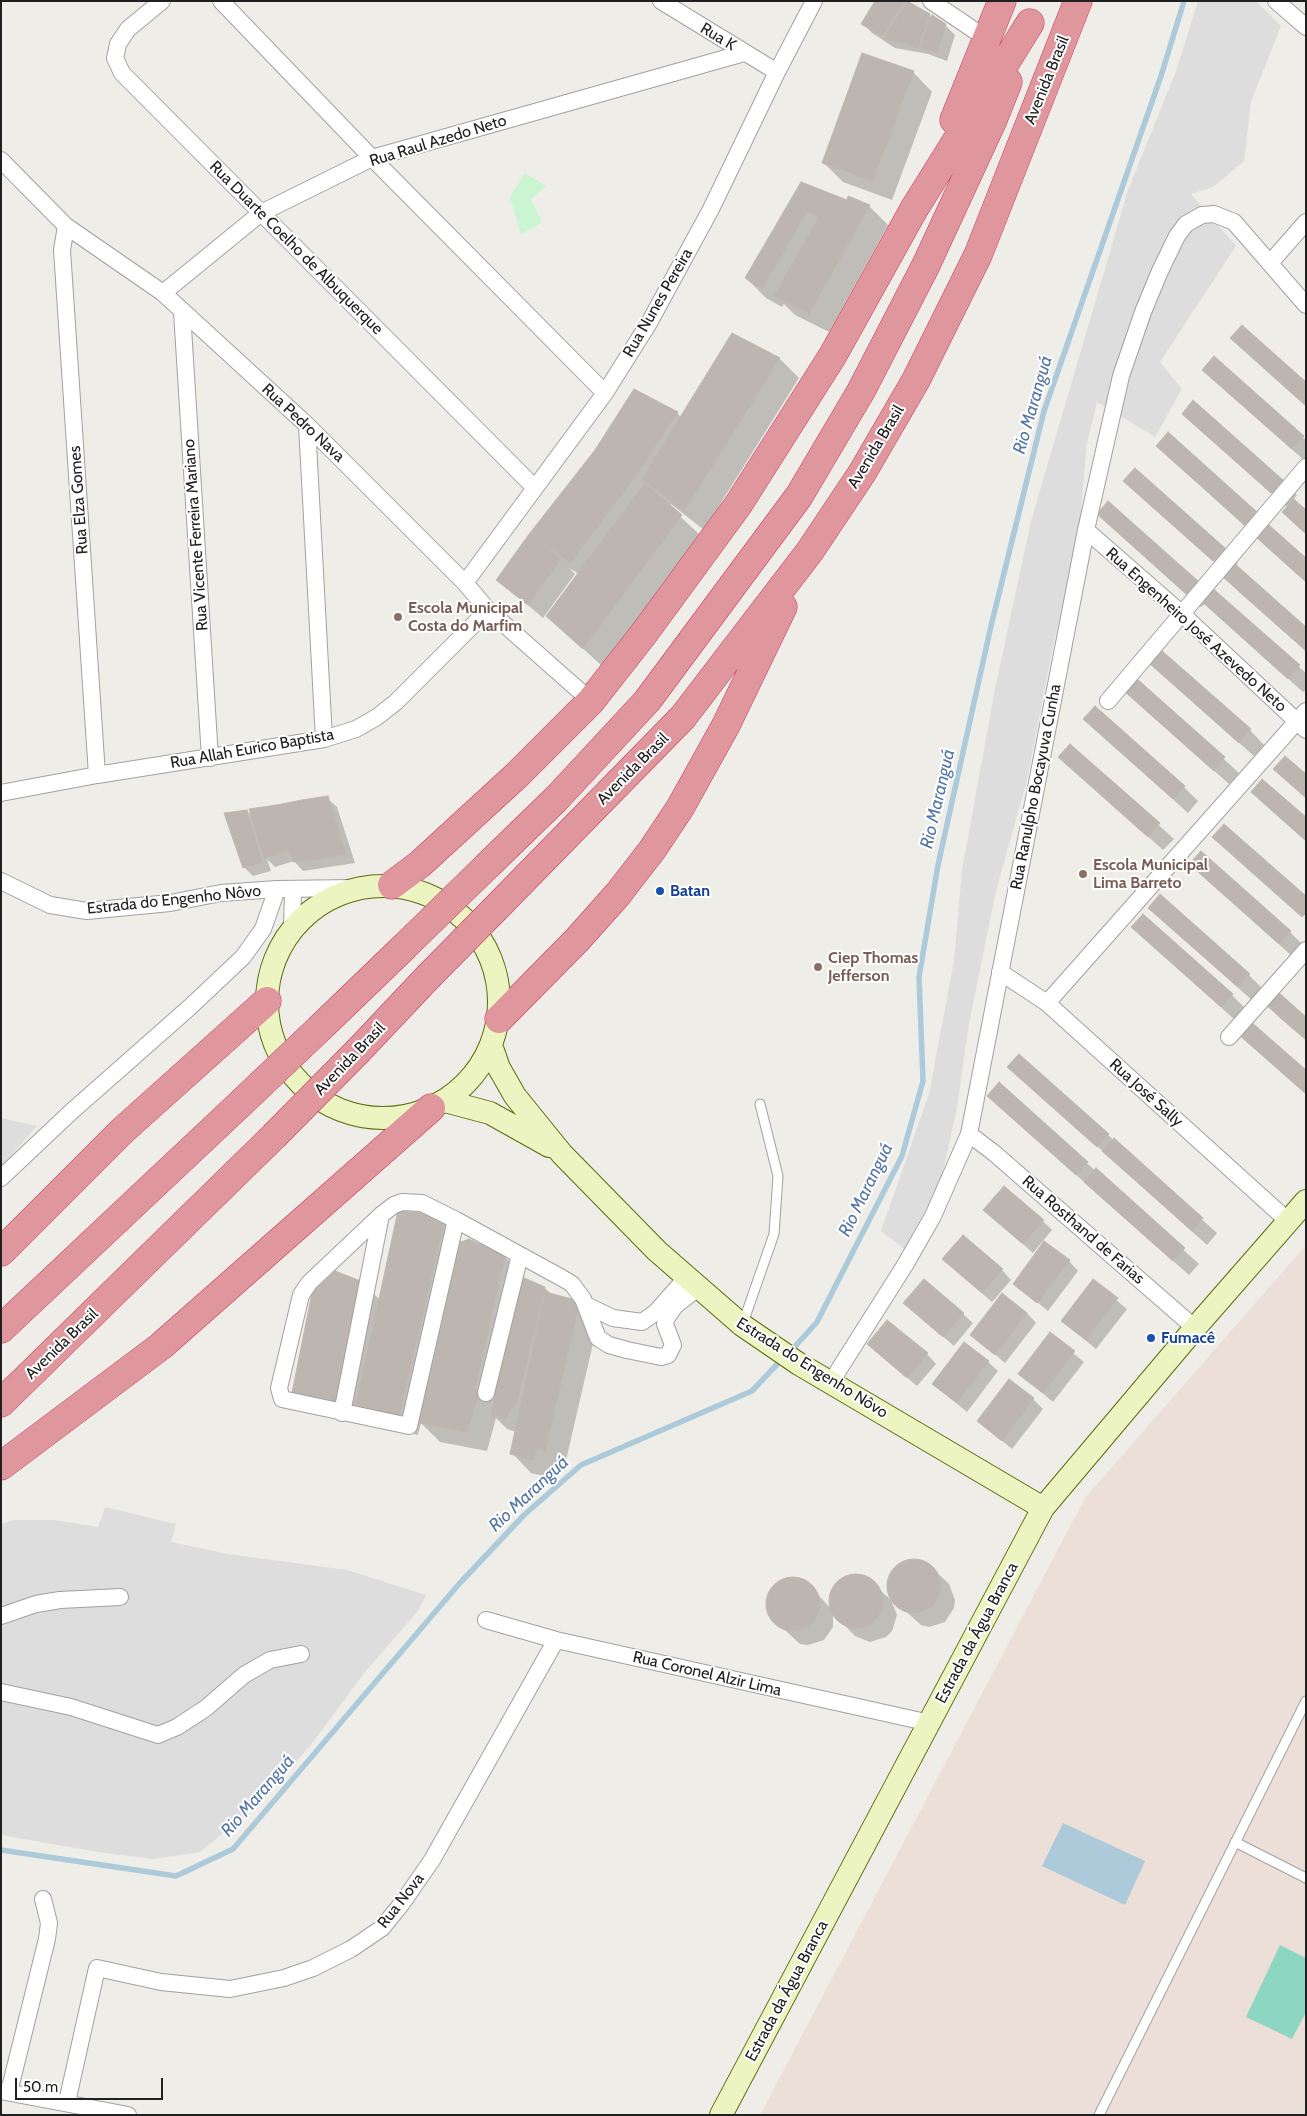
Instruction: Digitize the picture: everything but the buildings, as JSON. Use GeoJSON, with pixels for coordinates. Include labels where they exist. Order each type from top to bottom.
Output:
{"type":"FeatureCollection","features":[{"type":"Feature","properties":{"kind":"highway"},"geometry":{"type":"LineString","coordinates":[[914,209],[1002,1]]}},
{"type":"Feature","properties":{"kind":"highway","name":"Avenida Brasil"},"geometry":{"type":"LineString","coordinates":[[1,1403],[274,1136],[684,717],[810,552],[862,473],[916,380],[978,255],[1078,1]]}},
{"type":"Feature","properties":{"kind":"highway"},"geometry":{"type":"LineString","coordinates":[[392,885],[420,864],[517,775],[591,701],[645,632],[738,505],[833,355],[914,209],[1034,12]]}},
{"type":"Feature","properties":{"kind":"highway"},"geometry":{"type":"LineString","coordinates":[[1,1329],[240,1104],[556,799],[647,701],[799,496],[861,391],[926,265],[992,122],[1034,12]]}},
{"type":"Feature","properties":{"kind":"highway"},"geometry":{"type":"LineString","coordinates":[[499,1019],[577,940],[618,894],[652,850],[680,808],[726,725],[810,552]]}},
{"type":"Feature","properties":{"kind":"highway"},"geometry":{"type":"LineString","coordinates":[[1,1252],[122,1131],[267,1001]]}},
{"type":"Feature","properties":{"kind":"highway"},"geometry":{"type":"LineString","coordinates":[[1,1466],[161,1346],[438,1105]]}},
{"type":"Feature","properties":{"kind":"main road"},"geometry":{"type":"LineString","coordinates":[[392,885],[430,894],[462,914],[486,945],[492,962],[498,980],[499,1019],[492,1045],[480,1066],[464,1086],[438,1105],[403,1117],[374,1118],[345,1112],[319,1100],[297,1081],[280,1057],[270,1030],[267,1001],[273,964],[292,930],[320,904],[354,888],[392,885]]}},
{"type":"Feature","properties":{"kind":"main road","name":"Estrada do Engenho Nôvo"},"geometry":{"type":"LineString","coordinates":[[492,1045],[495,1058],[510,1088],[562,1154],[692,1283],[742,1325],[799,1364],[1043,1508]]}},
{"type":"Feature","properties":{"kind":"main road","name":"Estrada do Engenho Nôvo"},"geometry":{"type":"LineString","coordinates":[[438,1105],[490,1113],[562,1154]]}},
{"type":"Feature","properties":{"kind":"main road","name":"Estrada da Água Branca"},"geometry":{"type":"LineString","coordinates":[[721,2115],[1043,1508],[1195,1328],[1306,1201]]}},
{"type":"Feature","properties":{"kind":"street","name":"Rua Duarte Coelho de Albuquerque"},"geometry":{"type":"LineString","coordinates":[[162,1],[128,29],[118,44],[115,58],[122,73],[535,488]]}},
{"type":"Feature","properties":{"kind":"street"},"geometry":{"type":"LineString","coordinates":[[222,1],[372,158],[605,393]]}},
{"type":"Feature","properties":{"kind":"street","name":"Rua K"},"geometry":{"type":"LineString","coordinates":[[660,1],[776,72]]}},
{"type":"Feature","properties":{"kind":"street","name":"Rua Nunes Pereira"},"geometry":{"type":"LineString","coordinates":[[465,583],[605,393],[649,323],[711,209],[776,72],[814,1]]}},
{"type":"Feature","properties":{"kind":"street"},"geometry":{"type":"LineString","coordinates":[[931,1],[987,39]]}},
{"type":"Feature","properties":{"kind":"street"},"geometry":{"type":"LineString","coordinates":[[1276,1],[1306,27]]}},
{"type":"Feature","properties":{"kind":"street","name":"Rua Raul Azedo Neto"},"geometry":{"type":"LineString","coordinates":[[163,293],[261,212],[372,158],[744,53]]}},
{"type":"Feature","properties":{"kind":"street","name":"Rua Pedro Nava"},"geometry":{"type":"LineString","coordinates":[[1,160],[66,226],[163,293],[306,425],[465,583],[488,610],[591,701]]}},
{"type":"Feature","properties":{"kind":"street","name":"Rua Ranulpho Bocayuva Cunha"},"geometry":{"type":"LineString","coordinates":[[830,1382],[905,1266],[933,1216],[969,1134],[1086,530],[1121,376],[1142,312],[1173,245],[1186,224],[1202,215],[1214,214],[1234,222],[1270,263]]}},
{"type":"Feature","properties":{"kind":"street"},"geometry":{"type":"LineString","coordinates":[[1306,222],[1270,263],[1306,305]]}},
{"type":"Feature","properties":{"kind":"street","name":"Rua Elza Gomes"},"geometry":{"type":"LineString","coordinates":[[66,226],[62,250],[97,775]]}},
{"type":"Feature","properties":{"kind":"street","name":"Rua Vicente Ferreira Mariano"},"geometry":{"type":"LineString","coordinates":[[182,312],[210,758]]}},
{"type":"Feature","properties":{"kind":"street"},"geometry":{"type":"LineString","coordinates":[[306,425],[324,739]]}},
{"type":"Feature","properties":{"kind":"street"},"geometry":{"type":"LineString","coordinates":[[1108,701],[1306,467]]}},
{"type":"Feature","properties":{"kind":"street","name":"Rua Engenheiro José Azevedo Neto"},"geometry":{"type":"LineString","coordinates":[[1086,530],[1303,721]]}},
{"type":"Feature","properties":{"kind":"street","name":"Rua Allah Eurico Baptista"},"geometry":{"type":"LineString","coordinates":[[1,793],[97,775],[324,739],[356,729],[377,717],[396,702],[488,610]]}},
{"type":"Feature","properties":{"kind":"street"},"geometry":{"type":"LineString","coordinates":[[1047,1004],[1303,721]]}},
{"type":"Feature","properties":{"kind":"street","name":"Estrada do Engenho Nôvo"},"geometry":{"type":"LineString","coordinates":[[1,881],[50,905],[87,911],[170,903],[222,893],[285,889],[354,888]]}},
{"type":"Feature","properties":{"kind":"street"},"geometry":{"type":"LineString","coordinates":[[285,889],[292,930]]}},
{"type":"Feature","properties":{"kind":"street"},"geometry":{"type":"LineString","coordinates":[[1,1178],[23,1156],[190,1008],[243,957],[263,929],[285,889]]}},
{"type":"Feature","properties":{"kind":"street"},"geometry":{"type":"LineString","coordinates":[[1229,1037],[1306,950]]}},
{"type":"Feature","properties":{"kind":"street","name":"Rua José Sally"},"geometry":{"type":"LineString","coordinates":[[1000,972],[1047,1004],[1288,1221]]}},
{"type":"Feature","properties":{"kind":"street","name":"Rua Rosthand de Farias"},"geometry":{"type":"LineString","coordinates":[[969,1134],[994,1153],[1195,1328]]}},
{"type":"Feature","properties":{"kind":"street"},"geometry":{"type":"LineString","coordinates":[[456,1220],[409,1426],[282,1399],[279,1388],[301,1295],[308,1283],[394,1205],[417,1201],[456,1220],[572,1284],[586,1305],[598,1338],[603,1342],[627,1350],[661,1357],[668,1355],[673,1345],[665,1324],[666,1319],[692,1283]]}},
{"type":"Feature","properties":{"kind":"street"},"geometry":{"type":"LineString","coordinates":[[342,1413],[381,1215]]}},
{"type":"Feature","properties":{"kind":"street"},"geometry":{"type":"LineString","coordinates":[[486,1393],[520,1255]]}},
{"type":"Feature","properties":{"kind":"street"},"geometry":{"type":"LineString","coordinates":[[586,1305],[613,1318],[642,1322],[650,1318],[692,1283]]}},
{"type":"Feature","properties":{"kind":"street"},"geometry":{"type":"LineString","coordinates":[[1,1616],[36,1604],[60,1600],[120,1597]]}},
{"type":"Feature","properties":{"kind":"street","name":"Rua Coronel Alzir Lima"},"geometry":{"type":"LineString","coordinates":[[486,1620],[556,1640],[930,1723]]}},
{"type":"Feature","properties":{"kind":"street","name":"Rua Nova"},"geometry":{"type":"LineString","coordinates":[[67,2102],[97,1968],[161,1982],[230,1989],[284,1978],[313,1968],[351,1949],[382,1928],[403,1902],[432,1860],[556,1640]]}},
{"type":"Feature","properties":{"kind":"street"},"geometry":{"type":"LineString","coordinates":[[1,1692],[71,1707],[158,1735],[178,1728],[206,1708],[244,1675],[270,1660],[301,1654]]}},
{"type":"Feature","properties":{"kind":"street"},"geometry":{"type":"LineString","coordinates":[[43,1899],[49,1923],[47,1939],[5,2092],[67,2102],[128,2115]]}},
{"type":"Feature","properties":{"kind":"lane"},"geometry":{"type":"LineString","coordinates":[[742,1325],[774,1234],[778,1176],[760,1104]]}},
{"type":"Feature","properties":{"kind":"lane"},"geometry":{"type":"LineString","coordinates":[[1098,2115],[1306,1701]]}},
{"type":"Feature","properties":{"kind":"lane"},"geometry":{"type":"LineString","coordinates":[[1235,1842],[1306,1878]]}},
{"type":"Feature","properties":{"kind":"shaded area"},"geometry":{"type":"Polygon","coordinates":[[[1198,1],[1256,1],[1281,26],[1251,102],[1244,161],[1213,187],[1191,194],[1236,246],[1160,362],[1182,389],[1155,437],[1097,402],[1087,442],[1079,533],[1051,656],[1027,780],[996,891],[968,1029],[957,1108],[941,1181],[904,1249],[881,1231],[929,1094],[954,961],[962,870],[995,689],[1031,521],[1128,190],[1176,71],[1198,1]]]}},
{"type":"Feature","properties":{"kind":"shaded area"},"geometry":{"type":"Polygon","coordinates":[[[1,1118],[37,1126],[1,1167],[1,1118]]]}},
{"type":"Feature","properties":{"kind":"shaded area"},"geometry":{"type":"Polygon","coordinates":[[[1306,1245],[1306,2115],[760,2115],[1085,1498],[1306,1245]]]}},
{"type":"Feature","properties":{"kind":"shaded area"},"geometry":{"type":"Polygon","coordinates":[[[105,1507],[176,1524],[171,1542],[228,1554],[347,1570],[426,1595],[418,1611],[365,1672],[310,1746],[253,1809],[200,1852],[154,1859],[98,1852],[1,1835],[1,1524],[14,1520],[54,1520],[98,1527],[105,1507]]]}},
{"type":"Feature","properties":{"kind":"green space"},"geometry":{"type":"Polygon","coordinates":[[[525,173],[546,186],[531,199],[542,223],[521,234],[510,197],[525,173]]]}},
{"type":"Feature","properties":{"kind":"green space"},"geometry":{"type":"Polygon","coordinates":[[[1280,1945],[1306,1958],[1306,2012],[1292,2039],[1246,2017],[1280,1945]]]}},
{"type":"Feature","properties":{"kind":"water"},"geometry":{"type":"Polygon","coordinates":[[[1063,1823],[1145,1861],[1125,1905],[1042,1866],[1063,1823]]]}},
{"type":"Feature","properties":{"kind":"waterway","name":"Rio Maranguá"},"geometry":{"type":"LineString","coordinates":[[790,1352],[817,1322],[902,1156],[923,1081],[919,977],[938,865],[991,626],[1044,411],[1161,76],[1184,1]]}},
{"type":"Feature","properties":{"kind":"waterway","name":"Rio Maranguá"},"geometry":{"type":"LineString","coordinates":[[1,1850],[176,1876],[233,1849],[459,1584],[524,1515],[581,1465],[752,1391],[783,1358]]}},
{"type":"Feature","properties":{"kind":"place","name":"Escola Municipal Costa do Marfim"},"geometry":{"type":"Point","coordinates":[398,617]}},
{"type":"Feature","properties":{"kind":"place","name":"Escola Municipal Lima Barreto"},"geometry":{"type":"Point","coordinates":[1083,874]}},
{"type":"Feature","properties":{"kind":"place","name":"Batan"},"geometry":{"type":"Point","coordinates":[660,891]}},
{"type":"Feature","properties":{"kind":"place","name":"Ciep Thomas Jefferson"},"geometry":{"type":"Point","coordinates":[818,967]}},
{"type":"Feature","properties":{"kind":"place","name":"Fumacê"},"geometry":{"type":"Point","coordinates":[1151,1338]}}]}
